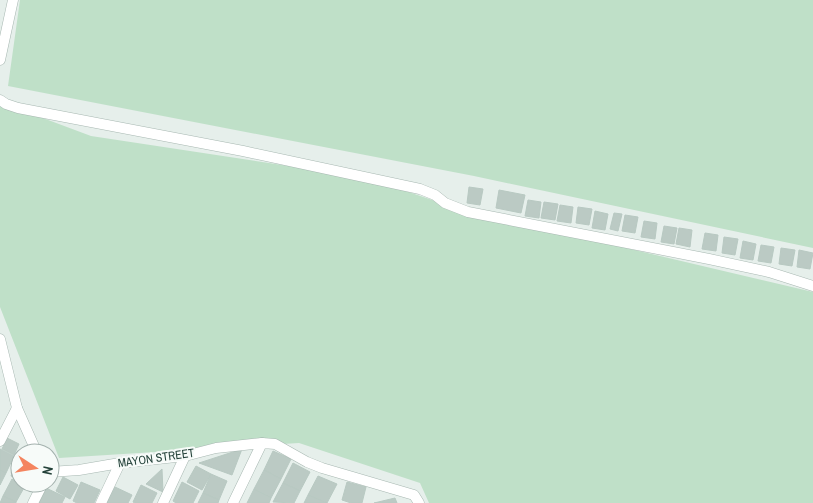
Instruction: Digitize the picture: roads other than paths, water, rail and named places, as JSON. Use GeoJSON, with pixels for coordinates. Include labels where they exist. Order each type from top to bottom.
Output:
{"type":"FeatureCollection","features":[{"type":"Feature","properties":{"kind":"street"},"geometry":{"type":"LineString","coordinates":[[0,60],[13,0]]}},
{"type":"Feature","properties":{"kind":"street"},"geometry":{"type":"LineString","coordinates":[[0,100],[18,108],[243,151],[420,189],[435,195],[445,203],[468,212],[743,266],[813,286]]}},
{"type":"Feature","properties":{"kind":"street"},"geometry":{"type":"LineString","coordinates":[[0,339],[17,408],[33,443]]}},
{"type":"Feature","properties":{"kind":"street"},"geometry":{"type":"LineString","coordinates":[[0,441],[17,408]]}},
{"type":"Feature","properties":{"kind":"street"},"geometry":{"type":"LineString","coordinates":[[233,503],[262,443],[275,444],[302,460],[322,468],[414,494],[419,503]]}},
{"type":"Feature","properties":{"kind":"street","name":"MAYON STREET"},"geometry":{"type":"LineString","coordinates":[[60,471],[185,456],[216,448],[262,443]]}},
{"type":"Feature","properties":{"kind":"street"},"geometry":{"type":"LineString","coordinates":[[163,503],[185,456]]}},
{"type":"Feature","properties":{"kind":"street"},"geometry":{"type":"LineString","coordinates":[[101,503],[120,463]]}}]}
